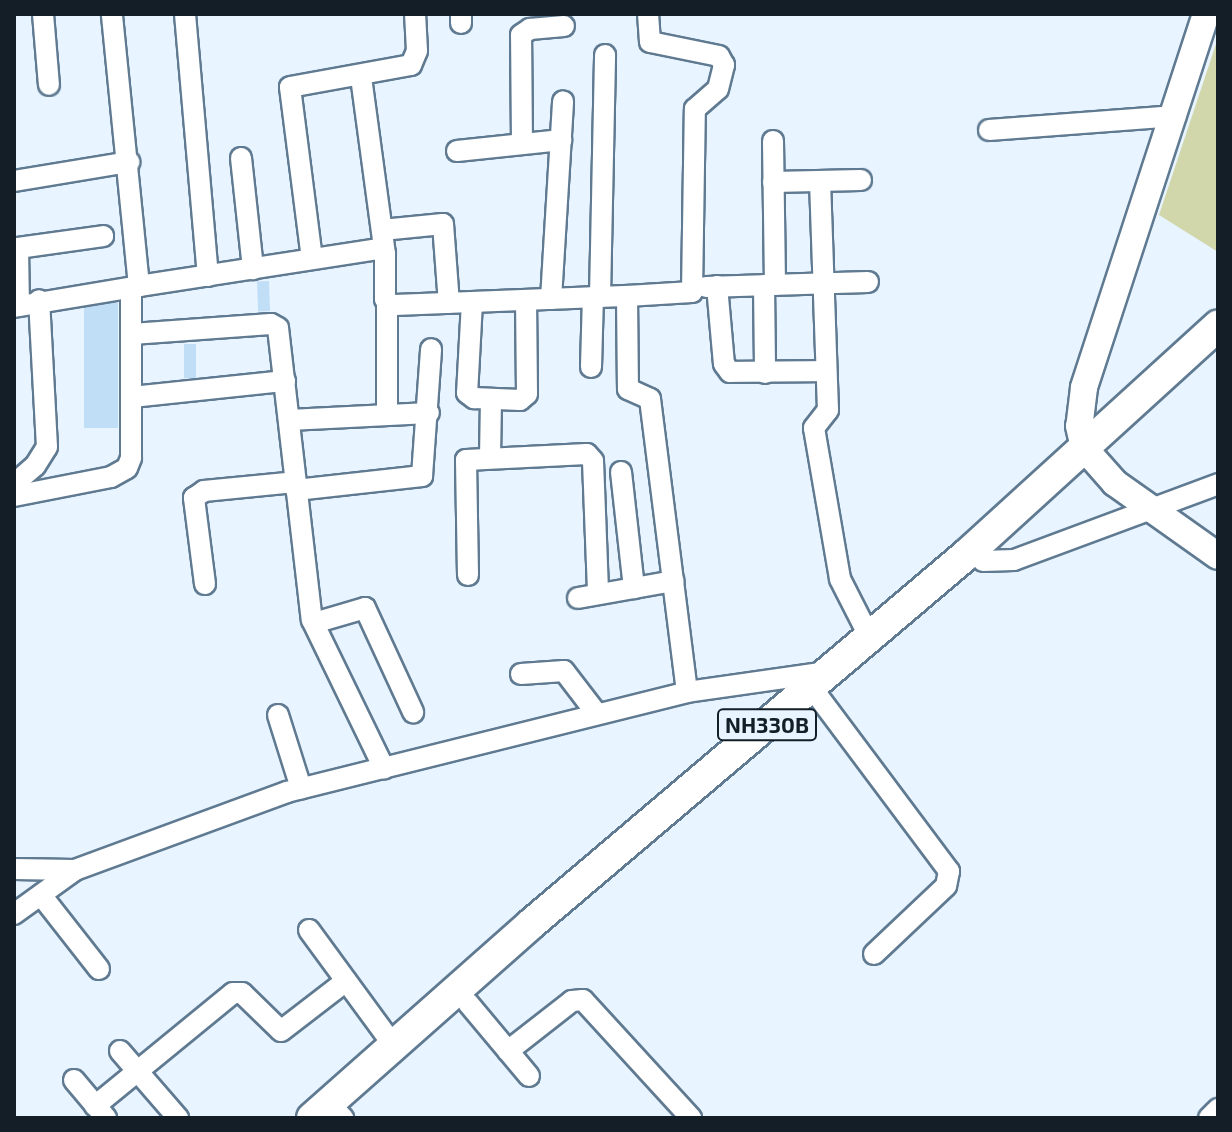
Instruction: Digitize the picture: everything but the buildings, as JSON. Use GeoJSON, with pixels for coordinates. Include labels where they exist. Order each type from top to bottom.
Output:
{"type":"FeatureCollection","features":[{"type":"Feature","properties":{"kind":"highway","name":"NH330B"},"geometry":{"type":"LineString","coordinates":[[332,1114],[394,1046],[821,686],[983,561],[1218,326]]}},
{"type":"Feature","properties":{"kind":"highway","name":"NH330B"},"geometry":{"type":"LineString","coordinates":[[332,1114],[468,1003],[821,686],[870,638],[1090,455],[1218,355]]}},
{"type":"Feature","properties":{"kind":"main road"},"geometry":{"type":"LineString","coordinates":[[1206,14],[1084,388],[1079,426],[1090,455],[1149,511],[1218,556]]}},
{"type":"Feature","properties":{"kind":"street"},"geometry":{"type":"LineString","coordinates":[[43,14],[49,85]]}},
{"type":"Feature","properties":{"kind":"street"},"geometry":{"type":"LineString","coordinates":[[14,496],[111,477],[127,468],[135,287],[129,162],[112,14]]}},
{"type":"Feature","properties":{"kind":"street"},"geometry":{"type":"LineString","coordinates":[[185,14],[208,276]]}},
{"type":"Feature","properties":{"kind":"street"},"geometry":{"type":"LineString","coordinates":[[312,259],[288,93],[296,83],[361,77],[411,65],[417,51],[415,14]]}},
{"type":"Feature","properties":{"kind":"street"},"geometry":{"type":"LineString","coordinates":[[387,303],[687,295],[694,287],[695,109],[718,89],[724,65],[719,56],[650,42],[648,14]]}},
{"type":"Feature","properties":{"kind":"street"},"geometry":{"type":"LineString","coordinates":[[522,144],[521,35],[530,29],[564,26]]}},
{"type":"Feature","properties":{"kind":"street"},"geometry":{"type":"LineString","coordinates":[[591,367],[605,55]]}},
{"type":"Feature","properties":{"kind":"street"},"geometry":{"type":"LineString","coordinates":[[361,77],[385,254],[387,415]]}},
{"type":"Feature","properties":{"kind":"street"},"geometry":{"type":"LineString","coordinates":[[551,299],[563,101]]}},
{"type":"Feature","properties":{"kind":"street"},"geometry":{"type":"LineString","coordinates":[[989,130],[1175,116]]}},
{"type":"Feature","properties":{"kind":"street"},"geometry":{"type":"LineString","coordinates":[[457,151],[561,140]]}},
{"type":"Feature","properties":{"kind":"street"},"geometry":{"type":"LineString","coordinates":[[765,373],[773,141]]}},
{"type":"Feature","properties":{"kind":"street"},"geometry":{"type":"LineString","coordinates":[[241,158],[253,269]]}},
{"type":"Feature","properties":{"kind":"street"},"geometry":{"type":"LineString","coordinates":[[14,181],[129,162]]}},
{"type":"Feature","properties":{"kind":"street"},"geometry":{"type":"LineString","coordinates":[[773,182],[861,180]]}},
{"type":"Feature","properties":{"kind":"street"},"geometry":{"type":"LineString","coordinates":[[820,181],[828,410],[814,428],[840,579],[870,638]]}},
{"type":"Feature","properties":{"kind":"street"},"geometry":{"type":"LineString","coordinates":[[382,230],[443,224],[449,303]]}},
{"type":"Feature","properties":{"kind":"street"},"geometry":{"type":"LineString","coordinates":[[103,236],[18,248],[16,307],[39,300],[379,249],[385,254]]}},
{"type":"Feature","properties":{"kind":"street"},"geometry":{"type":"LineString","coordinates":[[694,287],[868,282]]}},
{"type":"Feature","properties":{"kind":"street"},"geometry":{"type":"LineString","coordinates":[[717,286],[726,369],[765,373],[825,371]]}},
{"type":"Feature","properties":{"kind":"street"},"geometry":{"type":"LineString","coordinates":[[627,296],[628,389],[650,399],[687,692]]}},
{"type":"Feature","properties":{"kind":"street"},"geometry":{"type":"LineString","coordinates":[[14,484],[35,466],[47,447],[39,300]]}},
{"type":"Feature","properties":{"kind":"street"},"geometry":{"type":"LineString","coordinates":[[472,302],[465,388],[470,397],[520,400],[527,394],[526,300]]}},
{"type":"Feature","properties":{"kind":"street"},"geometry":{"type":"LineString","coordinates":[[132,334],[275,324],[285,381],[295,486],[314,623],[384,768]]}},
{"type":"Feature","properties":{"kind":"street"},"geometry":{"type":"LineString","coordinates":[[205,584],[194,498],[204,491],[422,476],[429,413],[431,349]]}},
{"type":"Feature","properties":{"kind":"street"},"geometry":{"type":"LineString","coordinates":[[132,397],[285,381]]}},
{"type":"Feature","properties":{"kind":"street"},"geometry":{"type":"LineString","coordinates":[[490,457],[491,399]]}},
{"type":"Feature","properties":{"kind":"street"},"geometry":{"type":"LineString","coordinates":[[289,420],[429,413]]}},
{"type":"Feature","properties":{"kind":"street"},"geometry":{"type":"LineString","coordinates":[[468,575],[464,464],[490,457],[591,456],[588,596],[673,581]]}},
{"type":"Feature","properties":{"kind":"street"},"geometry":{"type":"LineString","coordinates":[[621,472],[634,588]]}},
{"type":"Feature","properties":{"kind":"street"},"geometry":{"type":"LineString","coordinates":[[983,561],[1014,560],[1218,484]]}},
{"type":"Feature","properties":{"kind":"street"},"geometry":{"type":"LineString","coordinates":[[314,623],[365,608],[413,712]]}},
{"type":"Feature","properties":{"kind":"street"},"geometry":{"type":"LineString","coordinates":[[521,674],[564,671],[597,714]]}},
{"type":"Feature","properties":{"kind":"street"},"geometry":{"type":"LineString","coordinates":[[14,914],[75,870],[301,788],[687,692],[821,686],[949,871],[946,886],[874,954]]}},
{"type":"Feature","properties":{"kind":"street"},"geometry":{"type":"LineString","coordinates":[[278,715],[301,788]]}},
{"type":"Feature","properties":{"kind":"street"},"geometry":{"type":"LineString","coordinates":[[14,869],[75,870]]}},
{"type":"Feature","properties":{"kind":"street"},"geometry":{"type":"LineString","coordinates":[[41,895],[99,969]]}},
{"type":"Feature","properties":{"kind":"street"},"geometry":{"type":"LineString","coordinates":[[309,930],[394,1046]]}},
{"type":"Feature","properties":{"kind":"street"},"geometry":{"type":"LineString","coordinates":[[74,1080],[100,1112],[137,1071],[233,993],[242,993],[281,1031],[346,981]]}},
{"type":"Feature","properties":{"kind":"street"},"geometry":{"type":"LineString","coordinates":[[508,1051],[572,1001],[583,1000],[691,1118]]}},
{"type":"Feature","properties":{"kind":"street"},"geometry":{"type":"LineString","coordinates":[[468,1003],[529,1076]]}},
{"type":"Feature","properties":{"kind":"street"},"geometry":{"type":"LineString","coordinates":[[120,1051],[178,1118]]}},
{"type":"Feature","properties":{"kind":"street"},"geometry":{"type":"LineString","coordinates":[[1209,1118],[1218,1109]]}},
{"type":"Feature","properties":{"kind":"green space"},"geometry":{"type":"Polygon","coordinates":[[[1218,38],[1218,252],[1159,215],[1218,38]]]}}]}
